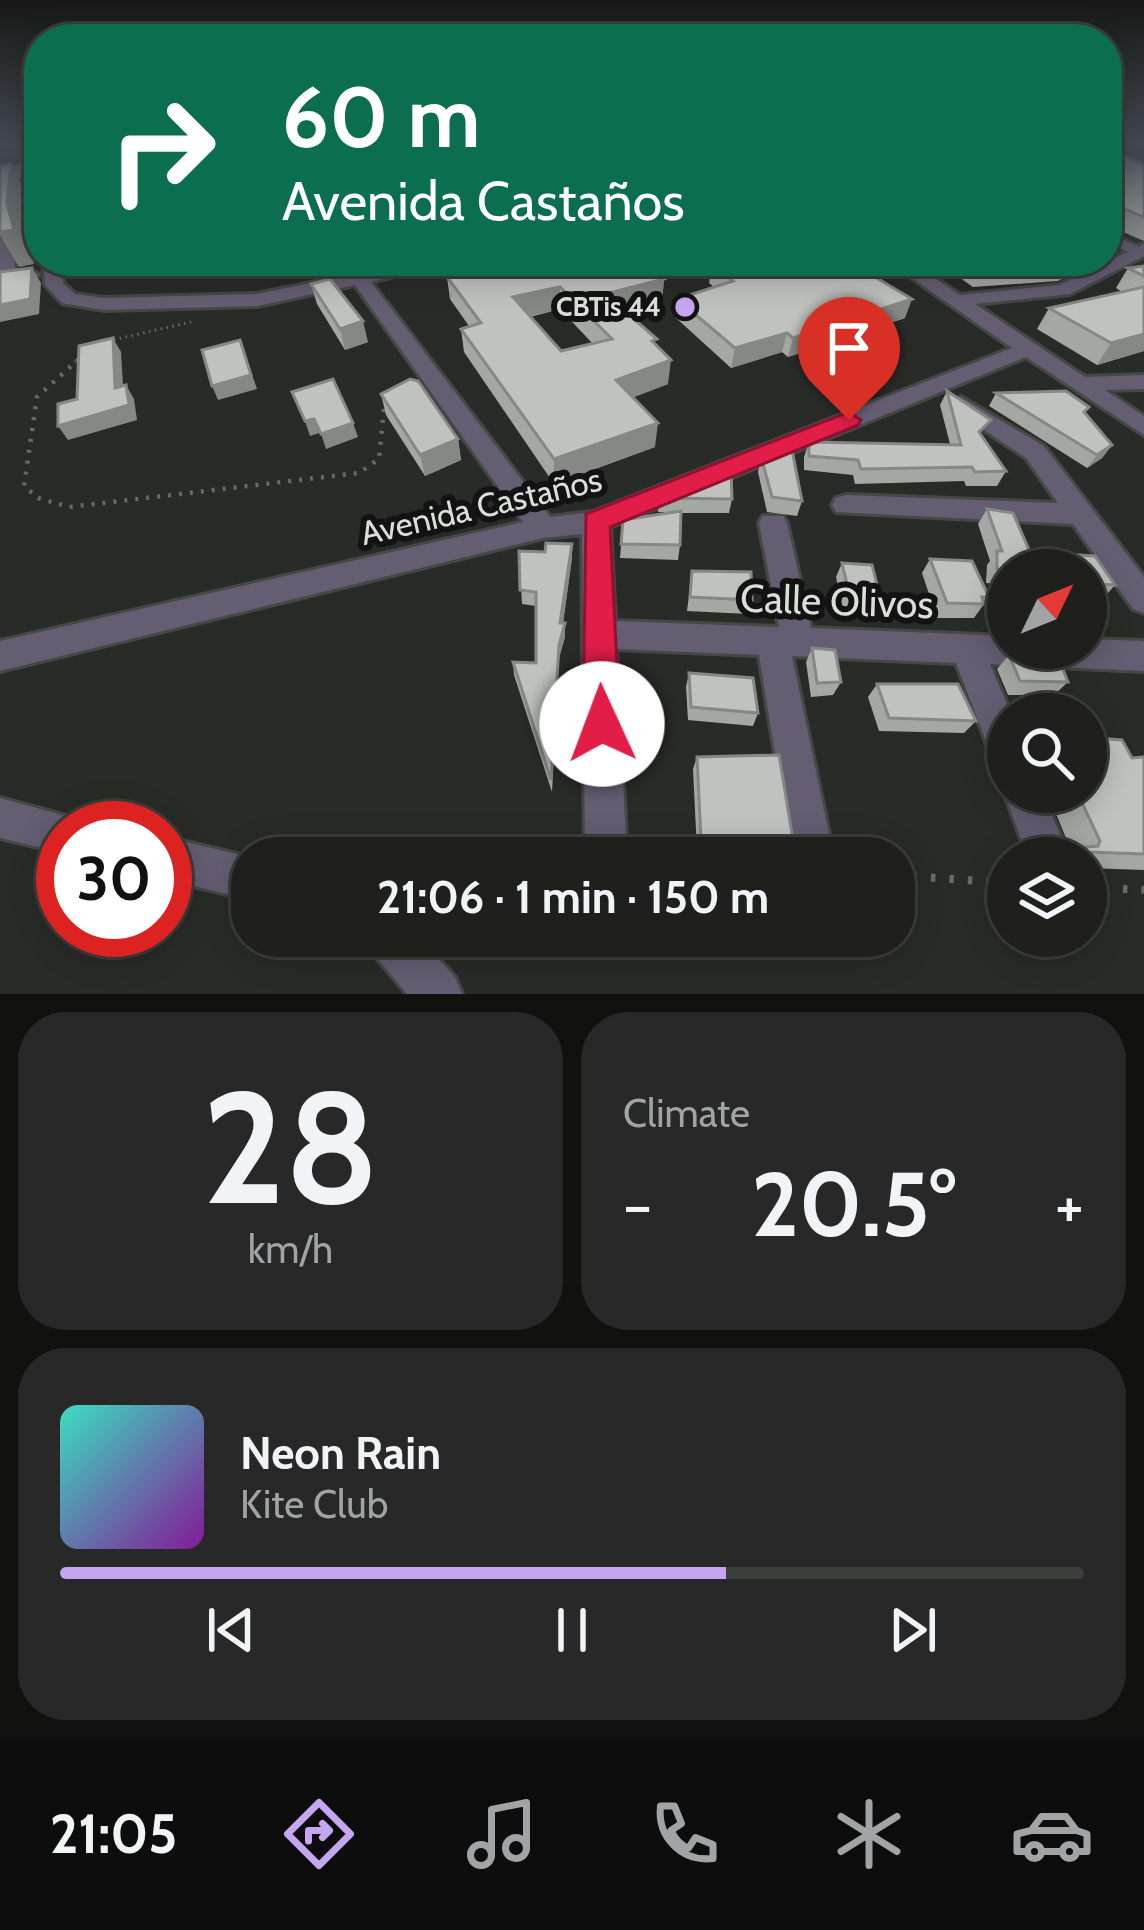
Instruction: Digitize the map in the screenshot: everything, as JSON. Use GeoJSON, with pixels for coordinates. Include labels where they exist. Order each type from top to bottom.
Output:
{"type":"FeatureCollection","features":[{"type":"Feature","properties":{"kind":"street"},"geometry":{"type":"LineString","coordinates":[[8,190],[6,279],[24,274]]}},
{"type":"Feature","properties":{"kind":"street"},"geometry":{"type":"LineString","coordinates":[[53,276],[54,285],[69,299],[104,304],[257,300],[385,276]]}},
{"type":"Feature","properties":{"kind":"street"},"geometry":{"type":"LineString","coordinates":[[922,276],[1144,427]]}},
{"type":"Feature","properties":{"kind":"street"},"geometry":{"type":"LineString","coordinates":[[962,300],[1063,290],[1086,276]]}},
{"type":"Feature","properties":{"kind":"street"},"geometry":{"type":"LineString","coordinates":[[362,282],[543,527]]}},
{"type":"Feature","properties":{"kind":"street","name":"Avenida Castaños"},"geometry":{"type":"LineString","coordinates":[[0,656],[543,527],[596,522],[1030,348]]}},
{"type":"Feature","properties":{"kind":"street"},"geometry":{"type":"LineString","coordinates":[[1082,385],[1144,382]]}},
{"type":"Feature","properties":{"kind":"street"},"geometry":{"type":"LineString","coordinates":[[934,386],[1034,452],[1144,600]]}},
{"type":"Feature","properties":{"kind":"street"},"geometry":{"type":"LineString","coordinates":[[846,505],[1083,514]]}},
{"type":"Feature","properties":{"kind":"street"},"geometry":{"type":"LineString","coordinates":[[596,522],[605,837]]}},
{"type":"Feature","properties":{"kind":"street"},"geometry":{"type":"LineString","coordinates":[[773,523],[810,837]]}},
{"type":"Feature","properties":{"kind":"street","name":"Calle Olivos"},"geometry":{"type":"LineString","coordinates":[[599,634],[1144,656]]}},
{"type":"Feature","properties":{"kind":"street"},"geometry":{"type":"LineString","coordinates":[[967,648],[987,699]]}},
{"type":"Feature","properties":{"kind":"street"},"geometry":{"type":"LineString","coordinates":[[0,818],[36,827]]}},
{"type":"Feature","properties":{"kind":"street"},"geometry":{"type":"LineString","coordinates":[[192,865],[231,874]]}},
{"type":"Feature","properties":{"kind":"street"},"geometry":{"type":"LineString","coordinates":[[406,957],[438,994]]}},
{"type":"Feature","properties":{"kind":"path"},"geometry":{"type":"LineString","coordinates":[[194,322],[98,344],[66,367],[37,398],[23,486],[38,498],[69,507],[359,473],[379,459],[384,397],[428,372]]}},
{"type":"Feature","properties":{"kind":"path"},"geometry":{"type":"LineString","coordinates":[[915,876],[987,882]]}},
{"type":"Feature","properties":{"kind":"path"},"geometry":{"type":"LineString","coordinates":[[1107,888],[1144,890]]}},
{"type":"Feature","properties":{"kind":"building"},"geometry":{"type":"Polygon","coordinates":[[[0,190],[8,190],[14,230],[0,232],[0,190]]]}},
{"type":"Feature","properties":{"kind":"building"},"geometry":{"type":"Polygon","coordinates":[[[1122,190],[1144,190],[1144,217],[1122,208],[1122,190]]]}},
{"type":"Feature","properties":{"kind":"building"},"geometry":{"type":"Polygon","coordinates":[[[24,269],[24,276],[31,276],[30,299],[0,305],[0,272],[24,269]]]}},
{"type":"Feature","properties":{"kind":"building"},"geometry":{"type":"Polygon","coordinates":[[[660,276],[664,279],[605,294],[657,339],[652,341],[671,360],[616,380],[658,423],[554,459],[461,329],[481,323],[447,277],[660,276]],[[560,287],[513,297],[561,351],[612,339],[560,287]]]}},
{"type":"Feature","properties":{"kind":"building"},"geometry":{"type":"Polygon","coordinates":[[[726,276],[873,276],[912,299],[793,338],[787,333],[735,348],[677,299],[733,281],[726,276]]]}},
{"type":"Feature","properties":{"kind":"building"},"geometry":{"type":"Polygon","coordinates":[[[330,279],[363,321],[340,329],[311,284],[330,279]]]}},
{"type":"Feature","properties":{"kind":"building"},"geometry":{"type":"Polygon","coordinates":[[[1144,287],[1144,334],[1111,343],[1049,308],[1144,287]]]}},
{"type":"Feature","properties":{"kind":"building"},"geometry":{"type":"Polygon","coordinates":[[[113,338],[115,388],[126,385],[129,405],[58,426],[58,404],[77,399],[79,346],[113,338]]]}},
{"type":"Feature","properties":{"kind":"building"},"geometry":{"type":"Polygon","coordinates":[[[240,340],[251,375],[212,386],[202,350],[240,340]]]}},
{"type":"Feature","properties":{"kind":"building"},"geometry":{"type":"Polygon","coordinates":[[[333,379],[353,423],[321,434],[314,419],[305,421],[292,392],[333,379]]]}},
{"type":"Feature","properties":{"kind":"building"},"geometry":{"type":"Polygon","coordinates":[[[410,379],[418,381],[458,439],[420,455],[381,394],[410,379]]]}},
{"type":"Feature","properties":{"kind":"building"},"geometry":{"type":"Polygon","coordinates":[[[947,391],[991,420],[979,432],[1006,471],[861,469],[858,460],[809,456],[809,442],[961,445],[947,391]]]}},
{"type":"Feature","properties":{"kind":"building"},"geometry":{"type":"Polygon","coordinates":[[[1066,391],[1089,407],[1084,412],[1112,445],[1097,455],[996,393],[1066,391]]]}},
{"type":"Feature","properties":{"kind":"building"},"geometry":{"type":"Polygon","coordinates":[[[791,445],[802,501],[772,497],[761,457],[791,445]]]}},
{"type":"Feature","properties":{"kind":"building"},"geometry":{"type":"Polygon","coordinates":[[[731,469],[732,499],[660,498],[731,469]]]}},
{"type":"Feature","properties":{"kind":"building"},"geometry":{"type":"Polygon","coordinates":[[[987,509],[1013,513],[1029,549],[1001,549],[987,509]]]}},
{"type":"Feature","properties":{"kind":"building"},"geometry":{"type":"Polygon","coordinates":[[[681,511],[680,545],[621,544],[623,520],[681,511]]]}},
{"type":"Feature","properties":{"kind":"building"},"geometry":{"type":"Polygon","coordinates":[[[546,543],[572,544],[560,623],[565,623],[559,645],[551,780],[513,662],[536,663],[536,592],[520,590],[519,551],[545,552],[546,543]]]}},
{"type":"Feature","properties":{"kind":"building"},"geometry":{"type":"Polygon","coordinates":[[[930,559],[972,561],[987,593],[982,597],[984,604],[947,603],[930,559]]]}},
{"type":"Feature","properties":{"kind":"building"},"geometry":{"type":"Polygon","coordinates":[[[842,563],[872,565],[881,601],[851,601],[842,563]]]}},
{"type":"Feature","properties":{"kind":"building"},"geometry":{"type":"Polygon","coordinates":[[[692,571],[751,572],[752,600],[690,597],[692,571]]]}},
{"type":"Feature","properties":{"kind":"building"},"geometry":{"type":"Polygon","coordinates":[[[812,648],[835,650],[841,682],[817,683],[812,648]]]}},
{"type":"Feature","properties":{"kind":"building"},"geometry":{"type":"Polygon","coordinates":[[[1015,669],[1063,669],[1068,682],[1020,681],[1015,669]]]}},
{"type":"Feature","properties":{"kind":"building"},"geometry":{"type":"Polygon","coordinates":[[[689,673],[753,678],[758,713],[691,707],[689,673]]]}},
{"type":"Feature","properties":{"kind":"building"},"geometry":{"type":"Polygon","coordinates":[[[877,684],[958,684],[976,721],[889,718],[877,684]]]}},
{"type":"Feature","properties":{"kind":"building"},"geometry":{"type":"Polygon","coordinates":[[[1107,739],[1122,740],[1132,758],[1144,757],[1144,854],[1107,853],[1107,837],[1098,837],[1087,813],[1107,813],[1107,739]]]}},
{"type":"Feature","properties":{"kind":"building"},"geometry":{"type":"Polygon","coordinates":[[[779,755],[793,837],[701,837],[697,757],[779,755]]]}},
{"type":"Feature","properties":{"kind":"place","name":"CBTis 44"},"geometry":{"type":"Point","coordinates":[685,307]}},
{"type":"Feature","properties":{"kind":"route"},"geometry":{"type":"LineString","coordinates":[[602,724],[596,522],[849,420]]}}]}
